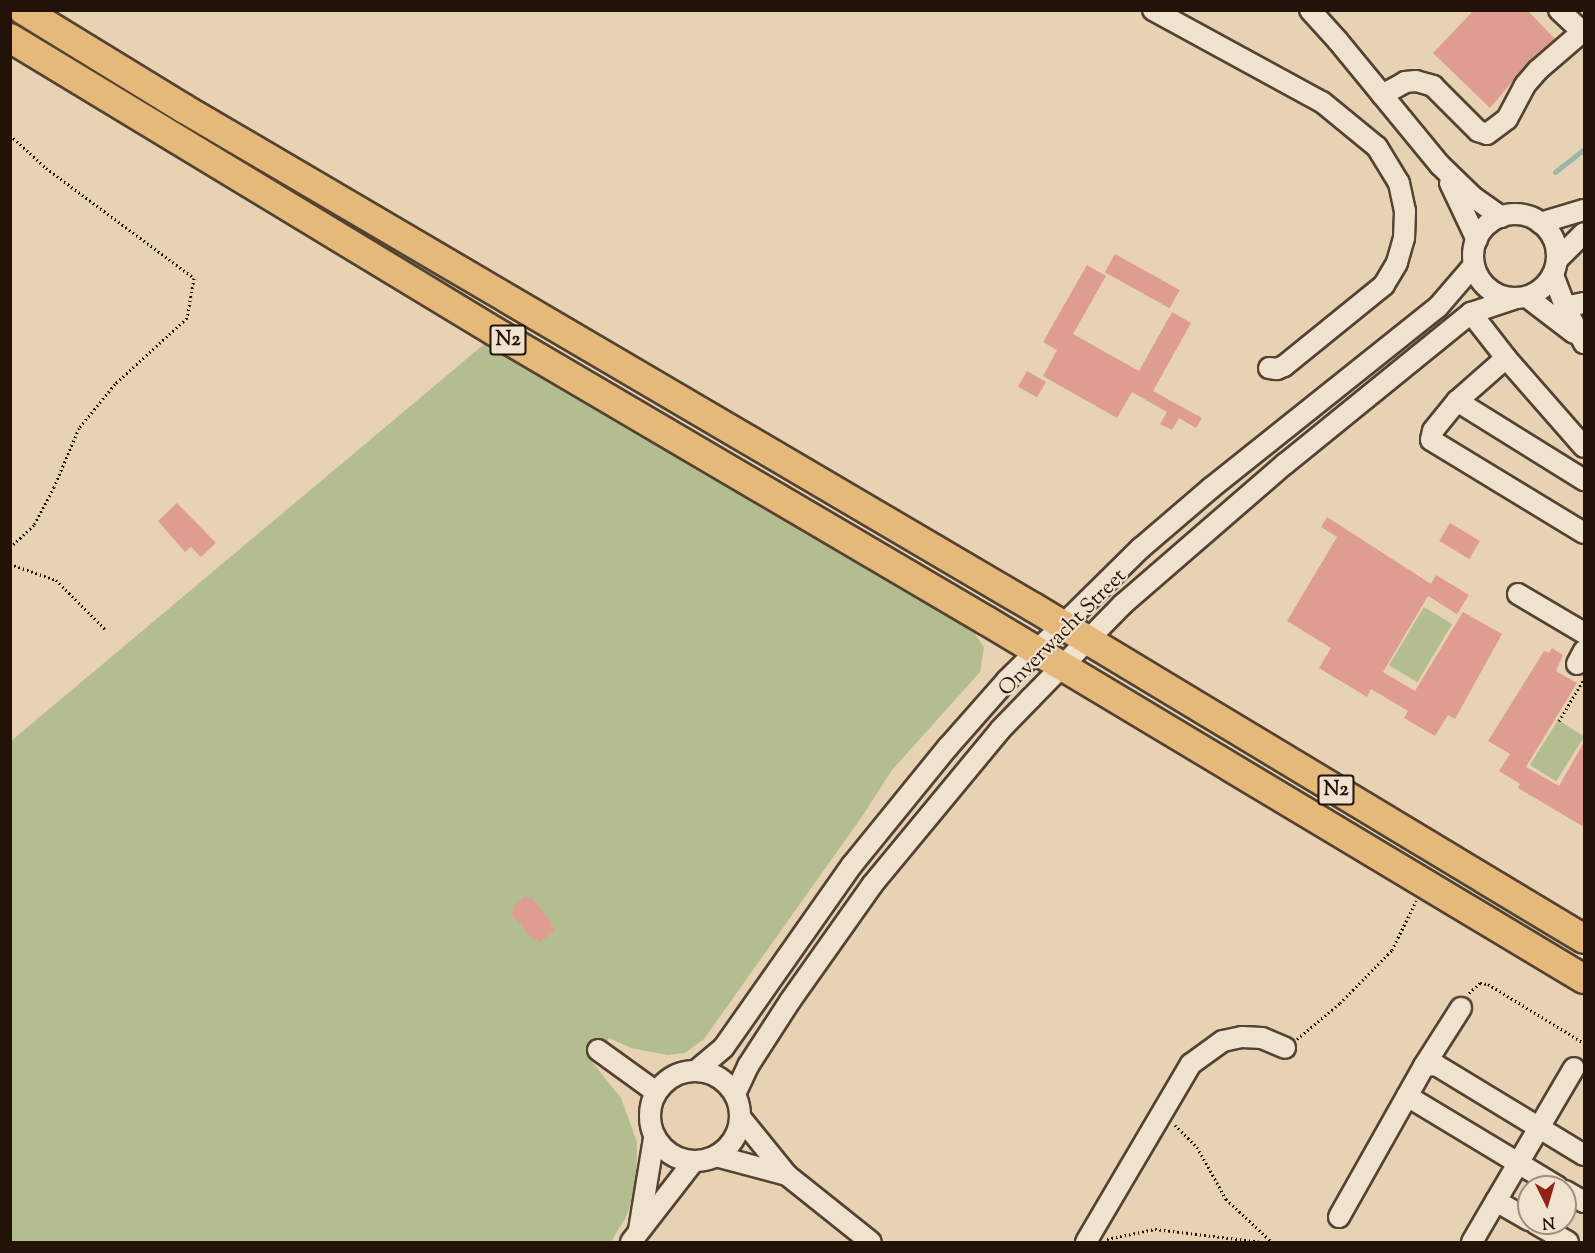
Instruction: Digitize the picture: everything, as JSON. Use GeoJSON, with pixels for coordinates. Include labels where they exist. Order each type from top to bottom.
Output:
{"type":"FeatureCollection","features":[{"type":"Feature","properties":{"kind":"highway","name":"N2"},"geometry":{"type":"LineString","coordinates":[[23,10],[193,114],[1087,640],[1584,939]]}},
{"type":"Feature","properties":{"kind":"highway","name":"N2"},"geometry":{"type":"LineString","coordinates":[[10,38],[512,342],[1062,666],[1584,979]]}},
{"type":"Feature","properties":{"kind":"street"},"geometry":{"type":"LineString","coordinates":[[1153,10],[1322,102],[1377,147],[1386,158],[1399,183],[1405,211],[1404,238],[1397,263],[1383,285],[1281,368],[1269,368]]}},
{"type":"Feature","properties":{"kind":"street"},"geometry":{"type":"LineString","coordinates":[[1310,10],[1440,165],[1473,197],[1502,217]]}},
{"type":"Feature","properties":{"kind":"street"},"geometry":{"type":"LineString","coordinates":[[1382,95],[1405,82],[1416,81],[1433,86],[1478,131],[1487,134],[1507,119],[1525,85],[1538,69],[1583,32],[1559,10]]}},
{"type":"Feature","properties":{"kind":"street"},"geometry":{"type":"LineString","coordinates":[[1440,165],[1477,240]]}},
{"type":"Feature","properties":{"kind":"street"},"geometry":{"type":"LineString","coordinates":[[1540,223],[1584,210]]}},
{"type":"Feature","properties":{"kind":"street"},"geometry":{"type":"LineString","coordinates":[[1584,233],[1555,268],[1546,285],[1522,297],[1505,297],[1485,285],[1474,265],[1477,240],[1487,226],[1502,217],[1526,216],[1540,223],[1553,239],[1555,268],[1565,307],[1584,342]]}},
{"type":"Feature","properties":{"kind":"street","name":"Onverwacht Street"},"geometry":{"type":"LineString","coordinates":[[697,1070],[724,1047],[852,865],[906,797],[1000,688],[1141,548],[1211,488],[1438,307],[1474,265]]}},
{"type":"Feature","properties":{"kind":"street","name":"Onverwacht Street"},"geometry":{"type":"LineString","coordinates":[[735,1094],[748,1066],[790,1001],[872,885],[1000,730],[1087,640],[1122,605],[1210,526],[1471,313],[1522,297]]}},
{"type":"Feature","properties":{"kind":"street"},"geometry":{"type":"LineString","coordinates":[[1522,297],[1584,342]]}},
{"type":"Feature","properties":{"kind":"street"},"geometry":{"type":"LineString","coordinates":[[1565,307],[1584,303]]}},
{"type":"Feature","properties":{"kind":"street"},"geometry":{"type":"LineString","coordinates":[[1471,313],[1506,358],[1584,447]]}},
{"type":"Feature","properties":{"kind":"street"},"geometry":{"type":"LineString","coordinates":[[1506,358],[1458,401],[1433,431],[1430,437],[1433,444],[1584,533]]}},
{"type":"Feature","properties":{"kind":"street"},"geometry":{"type":"LineString","coordinates":[[1458,401],[1584,480]]}},
{"type":"Feature","properties":{"kind":"street"},"geometry":{"type":"LineString","coordinates":[[1518,594],[1584,633]]}},
{"type":"Feature","properties":{"kind":"street"},"geometry":{"type":"LineString","coordinates":[[1339,1217],[1424,1066],[1461,1008]]}},
{"type":"Feature","properties":{"kind":"street"},"geometry":{"type":"LineString","coordinates":[[1092,1241],[1191,1064],[1222,1041],[1242,1036],[1262,1038],[1285,1048]]}},
{"type":"Feature","properties":{"kind":"street"},"geometry":{"type":"LineString","coordinates":[[598,1050],[656,1092]]}},
{"type":"Feature","properties":{"kind":"street"},"geometry":{"type":"LineString","coordinates":[[1424,1066],[1436,1065],[1584,1155]]}},
{"type":"Feature","properties":{"kind":"street"},"geometry":{"type":"LineString","coordinates":[[1472,1242],[1574,1068]]}},
{"type":"Feature","properties":{"kind":"street"},"geometry":{"type":"LineString","coordinates":[[635,1237],[654,1138],[649,1115],[656,1092],[673,1076],[697,1070],[719,1077],[735,1094],[740,1117],[787,1175],[871,1242]]}},
{"type":"Feature","properties":{"kind":"street"},"geometry":{"type":"LineString","coordinates":[[1407,1096],[1538,1175]]}},
{"type":"Feature","properties":{"kind":"street"},"geometry":{"type":"LineString","coordinates":[[654,1138],[671,1155],[693,1162],[716,1156],[734,1140],[740,1117]]}},
{"type":"Feature","properties":{"kind":"street"},"geometry":{"type":"LineString","coordinates":[[716,1156],[787,1175]]}},
{"type":"Feature","properties":{"kind":"street"},"geometry":{"type":"LineString","coordinates":[[635,1237],[693,1162]]}},
{"type":"Feature","properties":{"kind":"street"},"geometry":{"type":"LineString","coordinates":[[1496,1201],[1517,1213]]}},
{"type":"Feature","properties":{"kind":"path"},"geometry":{"type":"LineString","coordinates":[[10,135],[46,168],[194,278],[187,318],[115,384],[79,428],[54,487],[34,525],[10,547]]}},
{"type":"Feature","properties":{"kind":"path"},"geometry":{"type":"LineString","coordinates":[[10,564],[56,580],[105,629]]}},
{"type":"Feature","properties":{"kind":"path"},"geometry":{"type":"LineString","coordinates":[[1559,721],[1582,664]]}},
{"type":"Feature","properties":{"kind":"path"},"geometry":{"type":"LineString","coordinates":[[1285,1048],[1340,1003],[1392,950],[1408,913],[1427,885]]}},
{"type":"Feature","properties":{"kind":"path"},"geometry":{"type":"LineString","coordinates":[[1461,1008],[1472,987],[1480,983],[1488,984],[1584,1043]]}},
{"type":"Feature","properties":{"kind":"path"},"geometry":{"type":"LineString","coordinates":[[1163,1113],[1197,1147],[1226,1199],[1272,1242]]}},
{"type":"Feature","properties":{"kind":"path"},"geometry":{"type":"LineString","coordinates":[[1092,1241],[1155,1229],[1263,1242]]}},
{"type":"Feature","properties":{"kind":"green space"},"geometry":{"type":"Polygon","coordinates":[[[488,341],[970,627],[984,647],[980,672],[892,770],[861,818],[704,1039],[685,1053],[667,1055],[631,1048],[609,1038],[592,1062],[621,1098],[637,1142],[636,1188],[626,1217],[611,1242],[11,1242],[11,741],[488,341]]]}},
{"type":"Feature","properties":{"kind":"green space"},"geometry":{"type":"Polygon","coordinates":[[[1424,607],[1452,624],[1417,682],[1389,665],[1424,607]]]}},
{"type":"Feature","properties":{"kind":"green space"},"geometry":{"type":"Polygon","coordinates":[[[1558,720],[1584,737],[1556,781],[1530,765],[1558,720]]]}},
{"type":"Feature","properties":{"kind":"building"},"geometry":{"type":"Polygon","coordinates":[[[1474,10],[1527,10],[1555,39],[1529,62],[1490,108],[1433,53],[1474,10]]]}},
{"type":"Feature","properties":{"kind":"building"},"geometry":{"type":"Polygon","coordinates":[[[1115,254],[1180,290],[1170,308],[1105,272],[1115,254]]]}},
{"type":"Feature","properties":{"kind":"building"},"geometry":{"type":"Polygon","coordinates":[[[1087,265],[1106,276],[1073,334],[1139,371],[1172,312],[1191,323],[1153,391],[1202,418],[1196,428],[1179,418],[1172,430],[1160,424],[1167,412],[1132,392],[1117,418],[1043,376],[1057,350],[1043,342],[1087,265]]]}},
{"type":"Feature","properties":{"kind":"building"},"geometry":{"type":"Polygon","coordinates":[[[1027,371],[1046,382],[1037,398],[1018,387],[1027,371]]]}},
{"type":"Feature","properties":{"kind":"building"},"geometry":{"type":"Polygon","coordinates":[[[177,503],[216,543],[201,557],[191,547],[185,552],[158,521],[177,503]]]}},
{"type":"Feature","properties":{"kind":"building"},"geometry":{"type":"Polygon","coordinates":[[[1327,517],[1431,584],[1436,575],[1469,595],[1457,614],[1428,596],[1383,672],[1415,691],[1463,612],[1502,634],[1455,719],[1448,715],[1435,736],[1404,718],[1408,711],[1371,689],[1367,697],[1319,668],[1331,648],[1287,621],[1337,537],[1321,527],[1327,517]]]}},
{"type":"Feature","properties":{"kind":"building"},"geometry":{"type":"Polygon","coordinates":[[[1450,523],[1480,541],[1469,559],[1439,541],[1450,523]]]}},
{"type":"Feature","properties":{"kind":"building"},"geometry":{"type":"Polygon","coordinates":[[[1552,648],[1563,655],[1556,671],[1577,683],[1526,767],[1559,786],[1584,742],[1584,827],[1518,788],[1520,784],[1499,771],[1510,754],[1488,741],[1544,651],[1549,653],[1552,648]]]}},
{"type":"Feature","properties":{"kind":"building"},"geometry":{"type":"Polygon","coordinates":[[[526,896],[528,899],[531,897],[553,924],[551,926],[555,930],[540,942],[537,938],[534,941],[511,913],[515,910],[513,907],[526,896]]]}},
{"type":"Feature","properties":{"kind":"waterway"},"geometry":{"type":"LineString","coordinates":[[1555,172],[1584,149]]}}]}
